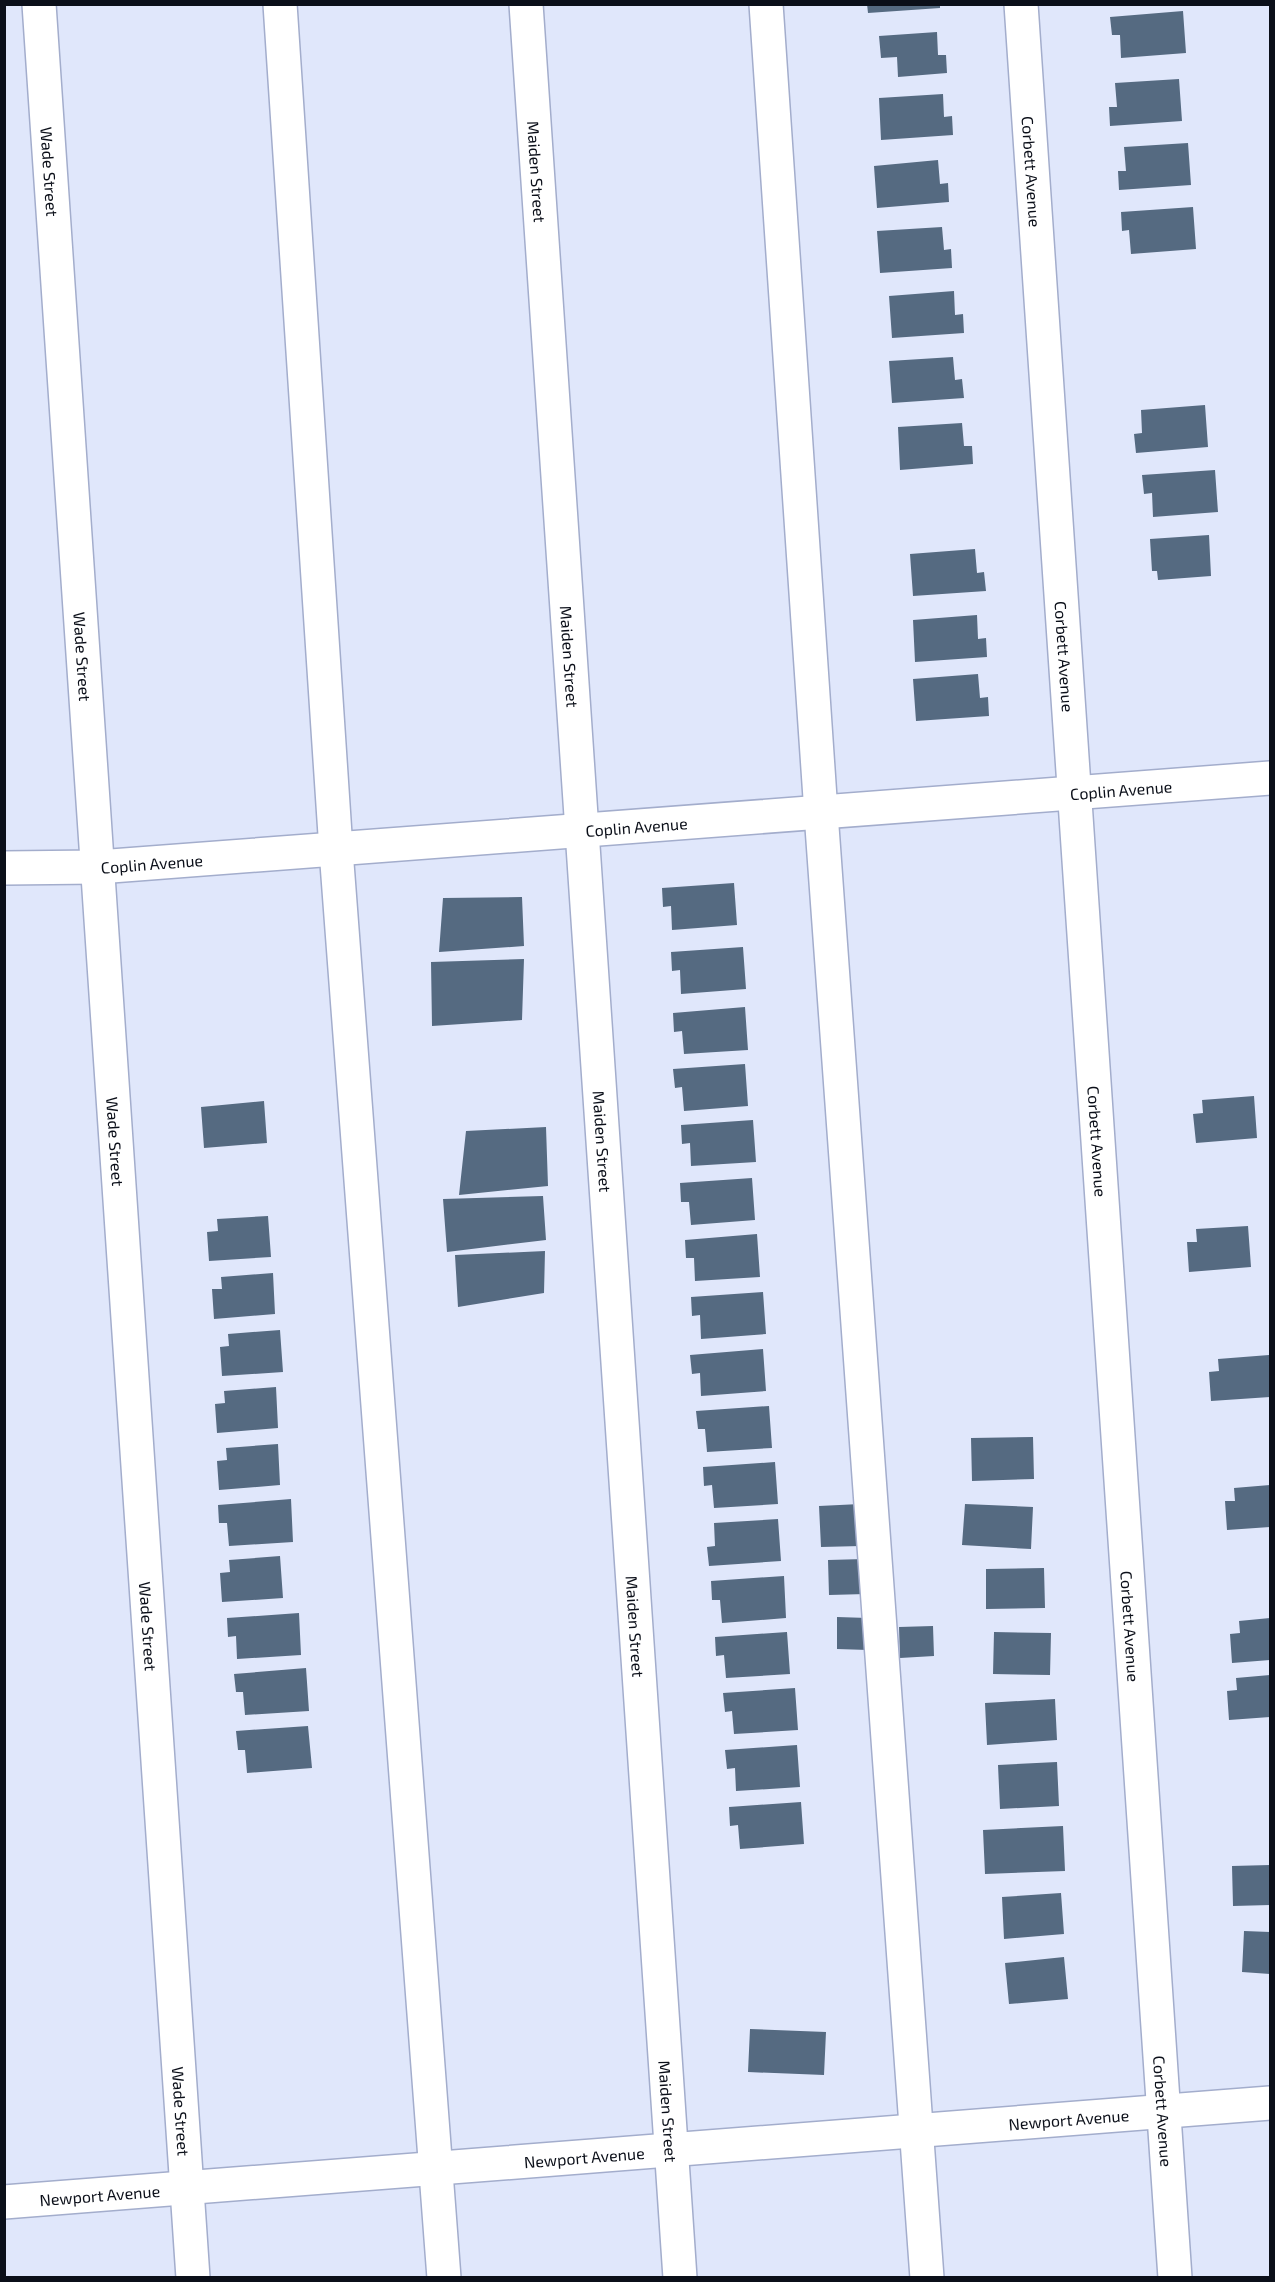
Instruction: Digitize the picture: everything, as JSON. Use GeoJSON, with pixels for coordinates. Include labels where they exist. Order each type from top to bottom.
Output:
{"type":"FeatureCollection","features":[{"type":"Feature","properties":{"kind":"street","name":"Wade Street"},"geometry":{"type":"LineString","coordinates":[[39,4],[193,2277]]}},
{"type":"Feature","properties":{"kind":"street"},"geometry":{"type":"LineString","coordinates":[[280,4],[336,850],[444,2277]]}},
{"type":"Feature","properties":{"kind":"street","name":"Maiden Street"},"geometry":{"type":"LineString","coordinates":[[526,4],[680,2277]]}},
{"type":"Feature","properties":{"kind":"street"},"geometry":{"type":"LineString","coordinates":[[766,4],[821,813],[927,2277]]}},
{"type":"Feature","properties":{"kind":"street","name":"Corbett Avenue"},"geometry":{"type":"LineString","coordinates":[[1021,4],[1175,2277]]}},
{"type":"Feature","properties":{"kind":"street","name":"Coplin Avenue"},"geometry":{"type":"LineString","coordinates":[[4,868],[98,867],[1270,778]]}},
{"type":"Feature","properties":{"kind":"street","name":"Newport Avenue"},"geometry":{"type":"LineString","coordinates":[[4,2202],[1270,2103]]}},
{"type":"Feature","properties":{"kind":"building"},"geometry":{"type":"Polygon","coordinates":[[[867,4],[940,4],[940,8],[868,13],[867,4]]]}},
{"type":"Feature","properties":{"kind":"building"},"geometry":{"type":"Polygon","coordinates":[[[1183,11],[1186,53],[1121,58],[1120,35],[1112,35],[1110,17],[1183,11]]]}},
{"type":"Feature","properties":{"kind":"building"},"geometry":{"type":"Polygon","coordinates":[[[937,32],[938,55],[946,55],[947,73],[898,77],[897,57],[881,58],[879,36],[937,32]]]}},
{"type":"Feature","properties":{"kind":"building"},"geometry":{"type":"Polygon","coordinates":[[[1179,79],[1182,121],[1110,126],[1109,107],[1117,107],[1115,83],[1179,79]]]}},
{"type":"Feature","properties":{"kind":"building"},"geometry":{"type":"Polygon","coordinates":[[[943,94],[944,117],[952,116],[953,135],[881,140],[879,98],[943,94]]]}},
{"type":"Feature","properties":{"kind":"building"},"geometry":{"type":"Polygon","coordinates":[[[1188,143],[1191,185],[1119,190],[1118,171],[1126,171],[1124,147],[1188,143]]]}},
{"type":"Feature","properties":{"kind":"building"},"geometry":{"type":"Polygon","coordinates":[[[938,160],[940,184],[948,183],[949,202],[877,208],[874,166],[938,160]]]}},
{"type":"Feature","properties":{"kind":"building"},"geometry":{"type":"Polygon","coordinates":[[[1193,207],[1196,249],[1131,254],[1129,230],[1122,231],[1121,212],[1193,207]]]}},
{"type":"Feature","properties":{"kind":"building"},"geometry":{"type":"Polygon","coordinates":[[[942,227],[944,250],[951,249],[952,268],[880,273],[877,231],[942,227]]]}},
{"type":"Feature","properties":{"kind":"building"},"geometry":{"type":"Polygon","coordinates":[[[954,291],[955,315],[963,314],[964,333],[892,338],[889,296],[954,291]]]}},
{"type":"Feature","properties":{"kind":"building"},"geometry":{"type":"Polygon","coordinates":[[[953,357],[955,380],[962,379],[964,398],[892,403],[889,361],[953,357]]]}},
{"type":"Feature","properties":{"kind":"building"},"geometry":{"type":"Polygon","coordinates":[[[1205,405],[1208,447],[1136,453],[1134,434],[1142,433],[1141,410],[1205,405]]]}},
{"type":"Feature","properties":{"kind":"building"},"geometry":{"type":"Polygon","coordinates":[[[962,423],[964,446],[972,446],[973,464],[900,470],[898,427],[962,423]]]}},
{"type":"Feature","properties":{"kind":"building"},"geometry":{"type":"Polygon","coordinates":[[[1215,470],[1218,512],[1153,517],[1152,493],[1144,494],[1142,475],[1215,470]]]}},
{"type":"Feature","properties":{"kind":"building"},"geometry":{"type":"Polygon","coordinates":[[[1209,535],[1211,576],[1158,580],[1157,571],[1152,571],[1150,539],[1209,535]]]}},
{"type":"Feature","properties":{"kind":"building"},"geometry":{"type":"Polygon","coordinates":[[[975,549],[977,573],[984,572],[986,591],[913,596],[910,554],[975,549]]]}},
{"type":"Feature","properties":{"kind":"building"},"geometry":{"type":"Polygon","coordinates":[[[977,615],[978,639],[986,638],[987,657],[915,662],[913,620],[977,615]]]}},
{"type":"Feature","properties":{"kind":"building"},"geometry":{"type":"Polygon","coordinates":[[[978,674],[980,698],[988,697],[989,716],[916,721],[913,679],[978,674]]]}},
{"type":"Feature","properties":{"kind":"building"},"geometry":{"type":"Polygon","coordinates":[[[734,883],[737,925],[672,930],[671,906],[663,907],[662,888],[734,883]]]}},
{"type":"Feature","properties":{"kind":"building"},"geometry":{"type":"Polygon","coordinates":[[[522,897],[524,946],[439,952],[443,898],[522,897]]]}},
{"type":"Feature","properties":{"kind":"building"},"geometry":{"type":"Polygon","coordinates":[[[743,947],[746,989],[681,994],[680,970],[672,971],[671,952],[743,947]]]}},
{"type":"Feature","properties":{"kind":"building"},"geometry":{"type":"Polygon","coordinates":[[[524,959],[522,1020],[432,1026],[431,962],[524,959]]]}},
{"type":"Feature","properties":{"kind":"building"},"geometry":{"type":"Polygon","coordinates":[[[745,1007],[748,1050],[684,1054],[682,1031],[674,1032],[673,1013],[745,1007]]]}},
{"type":"Feature","properties":{"kind":"building"},"geometry":{"type":"Polygon","coordinates":[[[745,1064],[748,1106],[684,1111],[682,1087],[675,1088],[673,1069],[745,1064]]]}},
{"type":"Feature","properties":{"kind":"building"},"geometry":{"type":"Polygon","coordinates":[[[1254,1096],[1257,1138],[1196,1143],[1193,1114],[1203,1113],[1202,1100],[1254,1096]]]}},
{"type":"Feature","properties":{"kind":"building"},"geometry":{"type":"Polygon","coordinates":[[[264,1101],[267,1143],[204,1148],[201,1107],[264,1101]]]}},
{"type":"Feature","properties":{"kind":"building"},"geometry":{"type":"Polygon","coordinates":[[[753,1120],[756,1162],[691,1166],[690,1143],[682,1144],[681,1125],[753,1120]]]}},
{"type":"Feature","properties":{"kind":"building"},"geometry":{"type":"Polygon","coordinates":[[[546,1127],[548,1186],[459,1195],[466,1131],[546,1127]]]}},
{"type":"Feature","properties":{"kind":"building"},"geometry":{"type":"Polygon","coordinates":[[[752,1178],[755,1220],[691,1225],[689,1202],[681,1202],[680,1183],[752,1178]]]}},
{"type":"Feature","properties":{"kind":"building"},"geometry":{"type":"Polygon","coordinates":[[[543,1196],[546,1240],[447,1252],[443,1199],[543,1196]]]}},
{"type":"Feature","properties":{"kind":"building"},"geometry":{"type":"Polygon","coordinates":[[[268,1216],[271,1257],[209,1261],[207,1232],[218,1231],[217,1219],[268,1216]]]}},
{"type":"Feature","properties":{"kind":"building"},"geometry":{"type":"Polygon","coordinates":[[[1248,1226],[1251,1267],[1189,1272],[1187,1242],[1197,1242],[1196,1229],[1248,1226]]]}},
{"type":"Feature","properties":{"kind":"building"},"geometry":{"type":"Polygon","coordinates":[[[757,1234],[760,1277],[695,1281],[694,1258],[686,1258],[685,1240],[757,1234]]]}},
{"type":"Feature","properties":{"kind":"building"},"geometry":{"type":"Polygon","coordinates":[[[545,1251],[544,1293],[458,1307],[455,1255],[545,1251]]]}},
{"type":"Feature","properties":{"kind":"building"},"geometry":{"type":"Polygon","coordinates":[[[273,1273],[275,1314],[214,1319],[212,1289],[222,1289],[221,1277],[273,1273]]]}},
{"type":"Feature","properties":{"kind":"building"},"geometry":{"type":"Polygon","coordinates":[[[763,1292],[766,1334],[701,1339],[700,1315],[692,1316],[691,1297],[763,1292]]]}},
{"type":"Feature","properties":{"kind":"building"},"geometry":{"type":"Polygon","coordinates":[[[280,1330],[283,1372],[222,1376],[220,1347],[229,1346],[228,1334],[280,1330]]]}},
{"type":"Feature","properties":{"kind":"building"},"geometry":{"type":"Polygon","coordinates":[[[763,1349],[766,1391],[701,1396],[700,1373],[692,1374],[690,1355],[763,1349]]]}},
{"type":"Feature","properties":{"kind":"building"},"geometry":{"type":"Polygon","coordinates":[[[1269,1355],[1270,1397],[1211,1401],[1209,1372],[1219,1371],[1218,1359],[1269,1355]]]}},
{"type":"Feature","properties":{"kind":"building"},"geometry":{"type":"Polygon","coordinates":[[[276,1387],[278,1428],[217,1433],[215,1404],[225,1403],[224,1391],[276,1387]]]}},
{"type":"Feature","properties":{"kind":"building"},"geometry":{"type":"Polygon","coordinates":[[[769,1406],[772,1448],[707,1452],[705,1429],[698,1429],[696,1411],[769,1406]]]}},
{"type":"Feature","properties":{"kind":"building"},"geometry":{"type":"Polygon","coordinates":[[[1033,1437],[1034,1479],[972,1481],[971,1438],[1033,1437]]]}},
{"type":"Feature","properties":{"kind":"building"},"geometry":{"type":"Polygon","coordinates":[[[278,1444],[280,1485],[219,1490],[217,1461],[227,1460],[226,1448],[278,1444]]]}},
{"type":"Feature","properties":{"kind":"building"},"geometry":{"type":"Polygon","coordinates":[[[775,1462],[778,1504],[714,1508],[712,1485],[704,1486],[703,1467],[775,1462]]]}},
{"type":"Feature","properties":{"kind":"building"},"geometry":{"type":"Polygon","coordinates":[[[1270,1485],[1270,1527],[1227,1530],[1225,1501],[1235,1501],[1234,1488],[1270,1485]]]}},
{"type":"Feature","properties":{"kind":"building"},"geometry":{"type":"Polygon","coordinates":[[[291,1499],[293,1542],[229,1546],[227,1523],[219,1523],[218,1505],[291,1499]]]}},
{"type":"Feature","properties":{"kind":"building"},"geometry":{"type":"Polygon","coordinates":[[[860,1504],[861,1546],[821,1547],[819,1506],[860,1504]]]}},
{"type":"Feature","properties":{"kind":"building"},"geometry":{"type":"Polygon","coordinates":[[[965,1504],[1033,1507],[1031,1549],[962,1545],[965,1504]]]}},
{"type":"Feature","properties":{"kind":"building"},"geometry":{"type":"Polygon","coordinates":[[[778,1519],[781,1561],[709,1566],[707,1547],[715,1546],[714,1523],[778,1519]]]}},
{"type":"Feature","properties":{"kind":"building"},"geometry":{"type":"Polygon","coordinates":[[[280,1556],[283,1598],[222,1602],[220,1573],[230,1572],[229,1560],[280,1556]]]}},
{"type":"Feature","properties":{"kind":"building"},"geometry":{"type":"Polygon","coordinates":[[[864,1559],[866,1594],[829,1595],[828,1560],[864,1559]]]}},
{"type":"Feature","properties":{"kind":"building"},"geometry":{"type":"Polygon","coordinates":[[[1044,1568],[1045,1608],[986,1609],[986,1569],[1044,1568]]]}},
{"type":"Feature","properties":{"kind":"building"},"geometry":{"type":"Polygon","coordinates":[[[784,1576],[786,1618],[722,1623],[720,1600],[712,1600],[711,1581],[784,1576]]]}},
{"type":"Feature","properties":{"kind":"building"},"geometry":{"type":"Polygon","coordinates":[[[299,1613],[301,1655],[237,1659],[236,1636],[228,1637],[227,1618],[299,1613]]]}},
{"type":"Feature","properties":{"kind":"building"},"geometry":{"type":"Polygon","coordinates":[[[837,1617],[868,1618],[868,1650],[837,1649],[837,1617]]]}},
{"type":"Feature","properties":{"kind":"building"},"geometry":{"type":"Polygon","coordinates":[[[1270,1618],[1270,1660],[1232,1663],[1230,1634],[1240,1633],[1239,1621],[1270,1618]]]}},
{"type":"Feature","properties":{"kind":"building"},"geometry":{"type":"Polygon","coordinates":[[[933,1626],[934,1656],[900,1658],[899,1627],[933,1626]]]}},
{"type":"Feature","properties":{"kind":"building"},"geometry":{"type":"Polygon","coordinates":[[[787,1632],[790,1674],[726,1678],[724,1655],[716,1656],[715,1637],[787,1632]]]}},
{"type":"Feature","properties":{"kind":"building"},"geometry":{"type":"Polygon","coordinates":[[[994,1632],[1051,1633],[1050,1675],[993,1674],[994,1632]]]}},
{"type":"Feature","properties":{"kind":"building"},"geometry":{"type":"Polygon","coordinates":[[[306,1668],[309,1711],[245,1715],[243,1692],[236,1692],[234,1674],[306,1668]]]}},
{"type":"Feature","properties":{"kind":"building"},"geometry":{"type":"Polygon","coordinates":[[[1270,1675],[1270,1717],[1229,1720],[1227,1691],[1237,1690],[1236,1678],[1270,1675]]]}},
{"type":"Feature","properties":{"kind":"building"},"geometry":{"type":"Polygon","coordinates":[[[795,1688],[798,1730],[734,1734],[732,1711],[725,1712],[723,1693],[795,1688]]]}},
{"type":"Feature","properties":{"kind":"building"},"geometry":{"type":"Polygon","coordinates":[[[1055,1699],[1057,1740],[987,1745],[985,1703],[1055,1699]]]}},
{"type":"Feature","properties":{"kind":"building"},"geometry":{"type":"Polygon","coordinates":[[[308,1726],[312,1768],[247,1773],[245,1750],[238,1750],[236,1731],[308,1726]]]}},
{"type":"Feature","properties":{"kind":"building"},"geometry":{"type":"Polygon","coordinates":[[[797,1745],[800,1787],[736,1791],[735,1768],[727,1769],[725,1750],[797,1745]]]}},
{"type":"Feature","properties":{"kind":"building"},"geometry":{"type":"Polygon","coordinates":[[[1057,1762],[1059,1806],[1000,1809],[998,1765],[1057,1762]]]}},
{"type":"Feature","properties":{"kind":"building"},"geometry":{"type":"Polygon","coordinates":[[[801,1802],[804,1844],[740,1849],[738,1825],[730,1826],[729,1807],[801,1802]]]}},
{"type":"Feature","properties":{"kind":"building"},"geometry":{"type":"Polygon","coordinates":[[[1063,1826],[1065,1871],[985,1874],[983,1830],[1063,1826]]]}},
{"type":"Feature","properties":{"kind":"building"},"geometry":{"type":"Polygon","coordinates":[[[1270,1865],[1270,1905],[1233,1906],[1232,1866],[1270,1865]]]}},
{"type":"Feature","properties":{"kind":"building"},"geometry":{"type":"Polygon","coordinates":[[[1061,1893],[1064,1934],[1004,1939],[1002,1897],[1061,1893]]]}},
{"type":"Feature","properties":{"kind":"building"},"geometry":{"type":"Polygon","coordinates":[[[1244,1931],[1270,1932],[1270,1974],[1242,1972],[1244,1931]]]}},
{"type":"Feature","properties":{"kind":"building"},"geometry":{"type":"Polygon","coordinates":[[[1064,1957],[1068,1999],[1009,2004],[1005,1963],[1064,1957]]]}},
{"type":"Feature","properties":{"kind":"building"},"geometry":{"type":"Polygon","coordinates":[[[750,2029],[826,2032],[824,2075],[748,2072],[750,2029]]]}}]}
